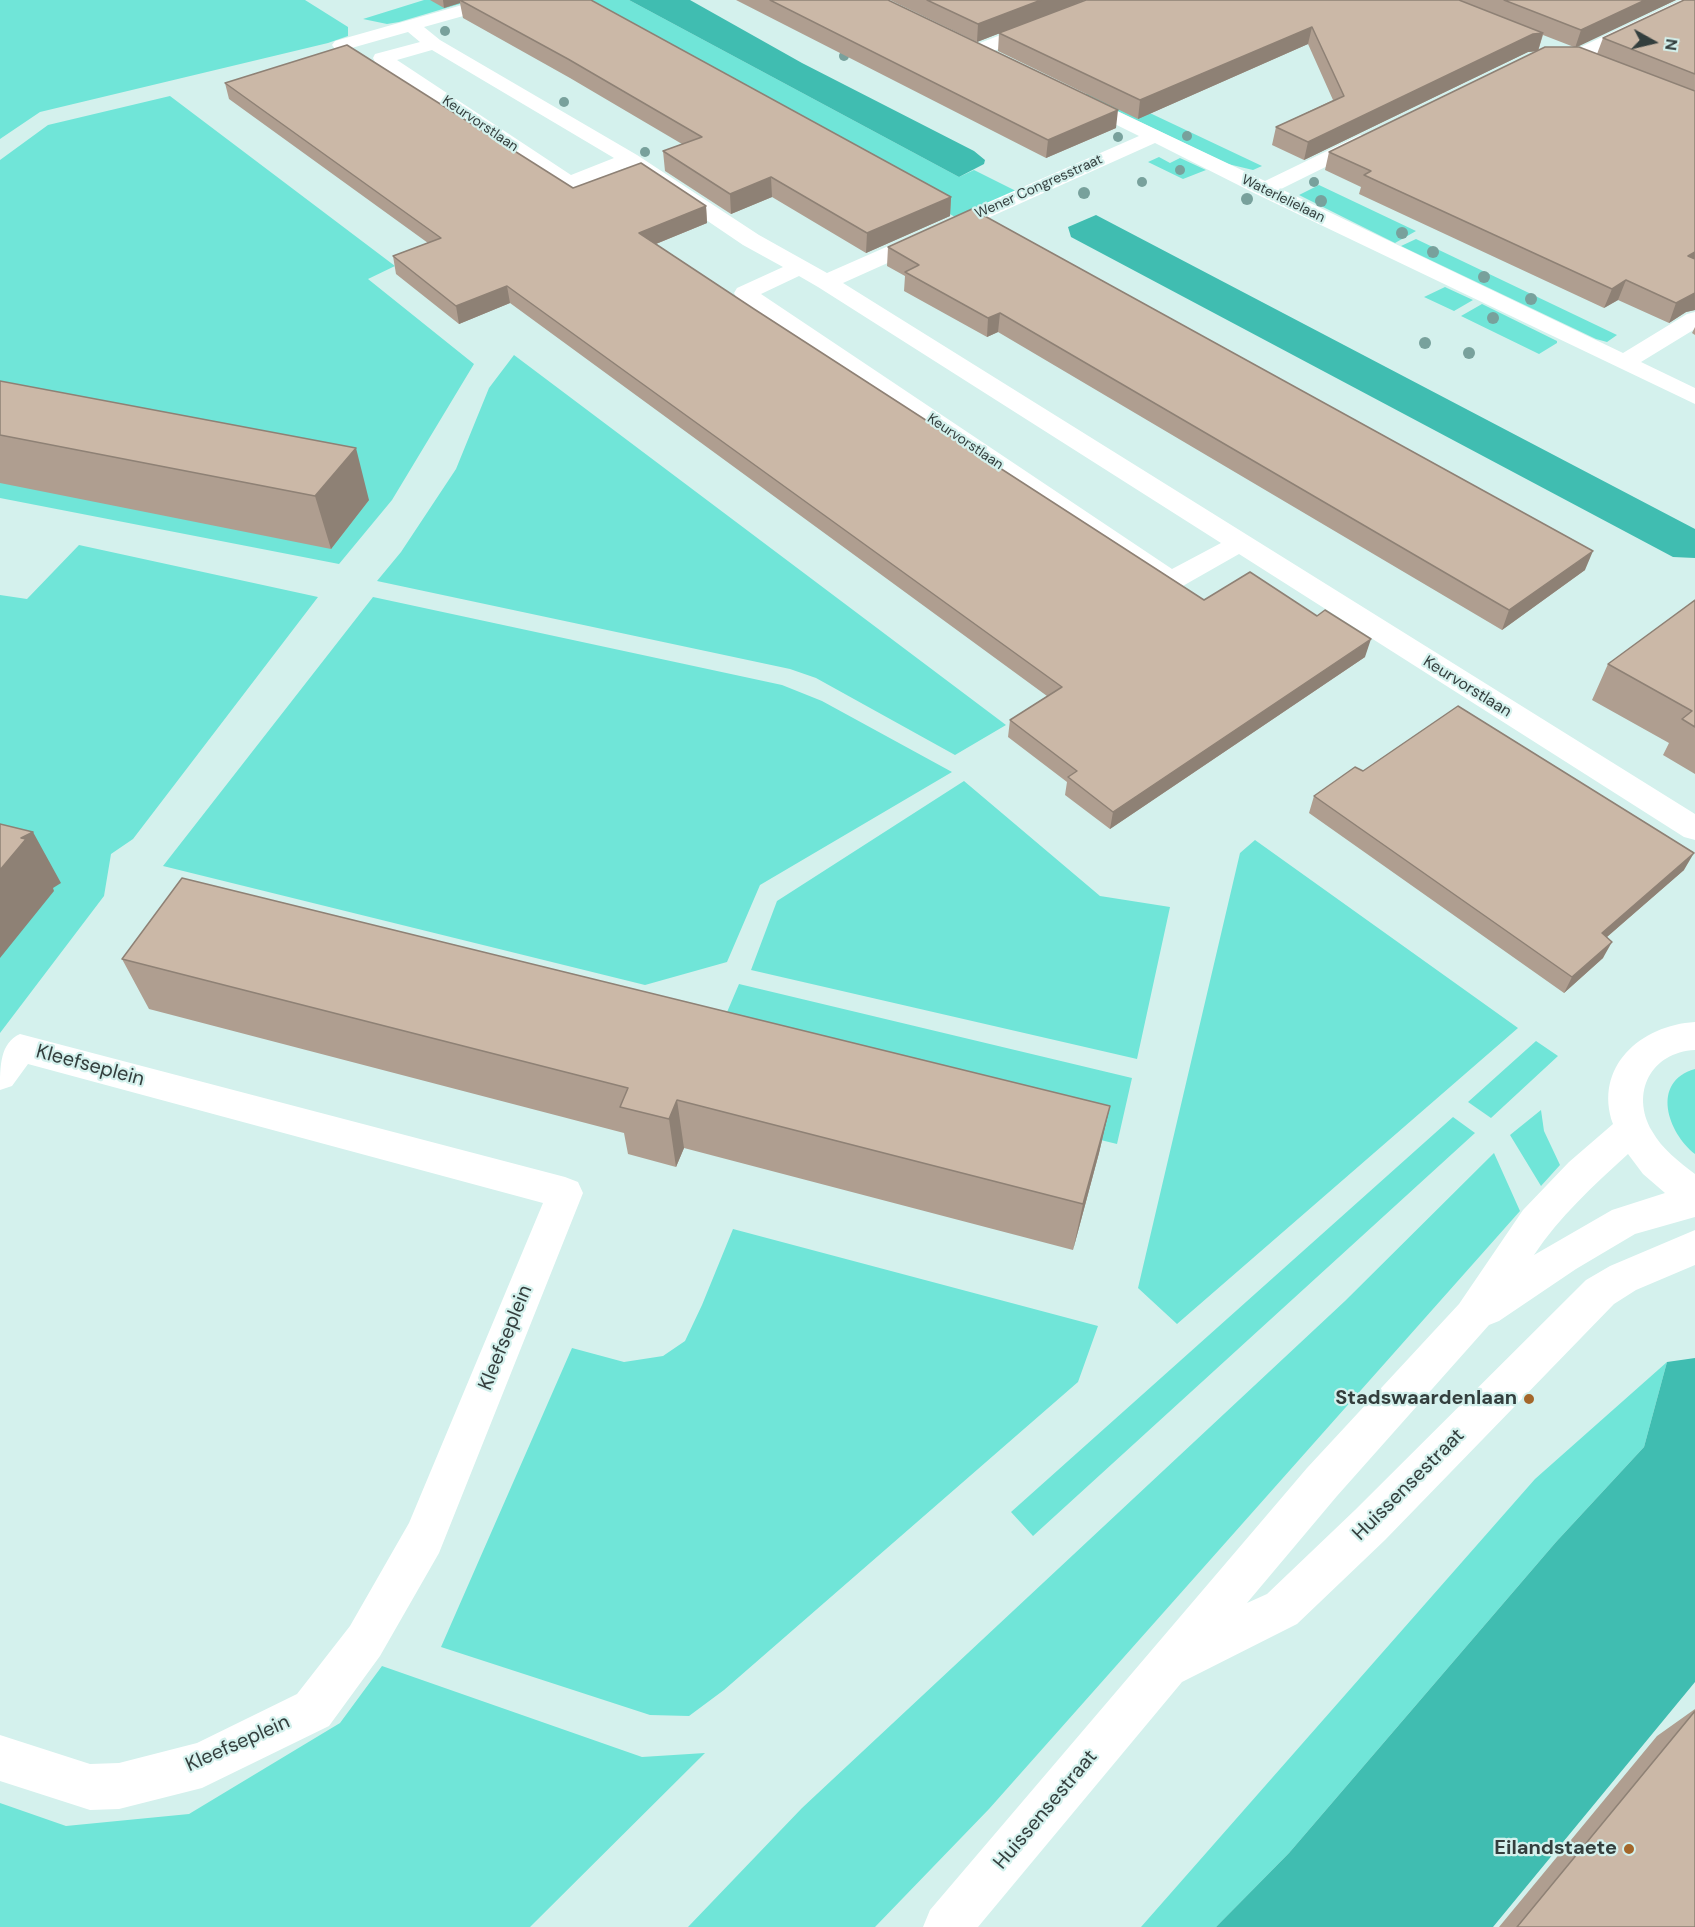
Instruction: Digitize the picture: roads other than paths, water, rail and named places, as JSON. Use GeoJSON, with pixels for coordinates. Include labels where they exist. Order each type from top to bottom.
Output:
{"type":"FeatureCollection","features":[{"type":"Feature","properties":{"kind":"street"},"geometry":{"type":"LineString","coordinates":[[341,45],[500,0]]}},
{"type":"Feature","properties":{"kind":"street"},"geometry":{"type":"LineString","coordinates":[[1000,61],[970,46],[1107,0]]}},
{"type":"Feature","properties":{"kind":"street"},"geometry":{"type":"LineString","coordinates":[[1525,63],[1536,58],[1575,57],[1695,0]]}},
{"type":"Feature","properties":{"kind":"street","name":"Keurvorstlaan"},"geometry":{"type":"LineString","coordinates":[[412,26],[434,44],[630,159],[751,240],[826,282],[1695,829]]}},
{"type":"Feature","properties":{"kind":"street"},"geometry":{"type":"LineString","coordinates":[[1531,39],[1597,65]]}},
{"type":"Feature","properties":{"kind":"street","name":"Keurvorstlaan"},"geometry":{"type":"LineString","coordinates":[[434,44],[382,58],[569,183],[630,159]]}},
{"type":"Feature","properties":{"kind":"street","name":"Waterlelielaan"},"geometry":{"type":"LineString","coordinates":[[1064,92],[1695,397]]}},
{"type":"Feature","properties":{"kind":"street"},"geometry":{"type":"LineString","coordinates":[[1263,190],[1385,131]]}},
{"type":"Feature","properties":{"kind":"street","name":"Wener Congresstraat"},"geometry":{"type":"LineString","coordinates":[[826,282],[1155,136]]}},
{"type":"Feature","properties":{"kind":"street","name":"Keurvorstlaan"},"geometry":{"type":"LineString","coordinates":[[801,267],[745,293],[1171,581],[1240,543]]}},
{"type":"Feature","properties":{"kind":"street"},"geometry":{"type":"LineString","coordinates":[[1625,362],[1695,319]]}},
{"type":"Feature","properties":{"kind":"street"},"geometry":{"type":"LineString","coordinates":[[1693,1035],[1662,1043],[1641,1057],[1628,1077],[1625,1102],[1632,1129],[1648,1155],[1672,1180],[1695,1194]]}},
{"type":"Feature","properties":{"kind":"street","name":"Kleefseplein"},"geometry":{"type":"LineString","coordinates":[[0,1076],[20,1048],[565,1193],[424,1538],[365,1641],[313,1710],[202,1765],[119,1786],[90,1787],[0,1758]]}},
{"type":"Feature","properties":{"kind":"street","name":"Huissensestraat"},"geometry":{"type":"LineString","coordinates":[[947,1927],[1322,1482],[1473,1316],[1536,1221],[1582,1173],[1632,1129]]}},
{"type":"Feature","properties":{"kind":"street","name":"Huissensestraat"},"geometry":{"type":"LineString","coordinates":[[1473,1316],[1563,1257],[1625,1221],[1695,1201]]}},
{"type":"Feature","properties":{"kind":"street","name":"Huissensestraat"},"geometry":{"type":"LineString","coordinates":[[1169,1666],[1282,1609],[1370,1525],[1600,1292],[1623,1278],[1695,1248]]}},
{"type":"Feature","properties":{"kind":"place","name":"Stadswaardenlaan"},"geometry":{"type":"Point","coordinates":[1529,1399]}},
{"type":"Feature","properties":{"kind":"place","name":"Eilandstaete"},"geometry":{"type":"Point","coordinates":[1629,1849]}}]}
